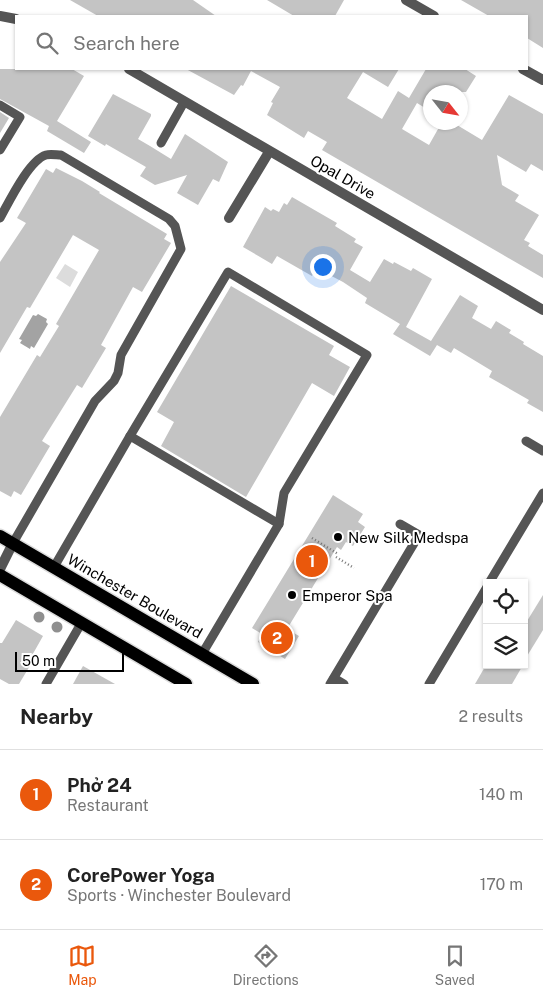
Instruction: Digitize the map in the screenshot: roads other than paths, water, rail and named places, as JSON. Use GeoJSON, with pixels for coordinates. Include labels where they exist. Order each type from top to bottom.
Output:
{"type":"FeatureCollection","features":[{"type":"Feature","properties":{"kind":"main road","name":"Winchester Boulevard"},"geometry":{"type":"LineString","coordinates":[[0,536],[253,684]]}},
{"type":"Feature","properties":{"kind":"main road"},"geometry":{"type":"LineString","coordinates":[[0,575],[186,684]]}},
{"type":"Feature","properties":{"kind":"street"},"geometry":{"type":"LineString","coordinates":[[406,0],[432,15]]}},
{"type":"Feature","properties":{"kind":"street"},"geometry":{"type":"LineString","coordinates":[[0,16],[15,19]]}},
{"type":"Feature","properties":{"kind":"street","name":"Opal Drive"},"geometry":{"type":"LineString","coordinates":[[131,70],[543,310]]}},
{"type":"Feature","properties":{"kind":"street"},"geometry":{"type":"LineString","coordinates":[[525,70],[543,80]]}},
{"type":"Feature","properties":{"kind":"street"},"geometry":{"type":"LineString","coordinates":[[229,218],[269,152]]}},
{"type":"Feature","properties":{"kind":"street"},"geometry":{"type":"LineString","coordinates":[[0,569],[14,544]]}},
{"type":"Feature","properties":{"kind":"lane"},"geometry":{"type":"LineString","coordinates":[[161,143],[184,102]]}},
{"type":"Feature","properties":{"kind":"lane"},"geometry":{"type":"LineString","coordinates":[[0,105],[20,117],[0,150]]}},
{"type":"Feature","properties":{"kind":"lane"},"geometry":{"type":"LineString","coordinates":[[0,218],[28,171],[37,160],[46,155],[62,155],[169,219],[175,226],[181,250],[121,355],[118,373],[114,381],[93,402],[14,544]]}},
{"type":"Feature","properties":{"kind":"lane"},"geometry":{"type":"LineString","coordinates":[[54,568],[228,272],[367,355],[284,493],[279,524],[202,654]]}},
{"type":"Feature","properties":{"kind":"lane"},"geometry":{"type":"LineString","coordinates":[[130,436],[279,524]]}},
{"type":"Feature","properties":{"kind":"lane"},"geometry":{"type":"LineString","coordinates":[[526,441],[543,451]]}},
{"type":"Feature","properties":{"kind":"lane"},"geometry":{"type":"LineString","coordinates":[[491,579],[543,493]]}},
{"type":"Feature","properties":{"kind":"lane"},"geometry":{"type":"LineString","coordinates":[[344,684],[332,681],[419,535],[400,524]]}},
{"type":"Feature","properties":{"kind":"lane"},"geometry":{"type":"LineString","coordinates":[[429,684],[483,594]]}},
{"type":"Feature","properties":{"kind":"lane"},"geometry":{"type":"LineString","coordinates":[[46,684],[82,622]]}},
{"type":"Feature","properties":{"kind":"place","name":"New Silk Medspa"},"geometry":{"type":"Point","coordinates":[338,537]}},
{"type":"Feature","properties":{"kind":"place","name":"Phở 24"},"geometry":{"type":"Point","coordinates":[312,561]}},
{"type":"Feature","properties":{"kind":"place","name":"Emperor Spa"},"geometry":{"type":"Point","coordinates":[292,595]}},
{"type":"Feature","properties":{"kind":"place","name":"CorePower Yoga"},"geometry":{"type":"Point","coordinates":[277,638]}}]}
